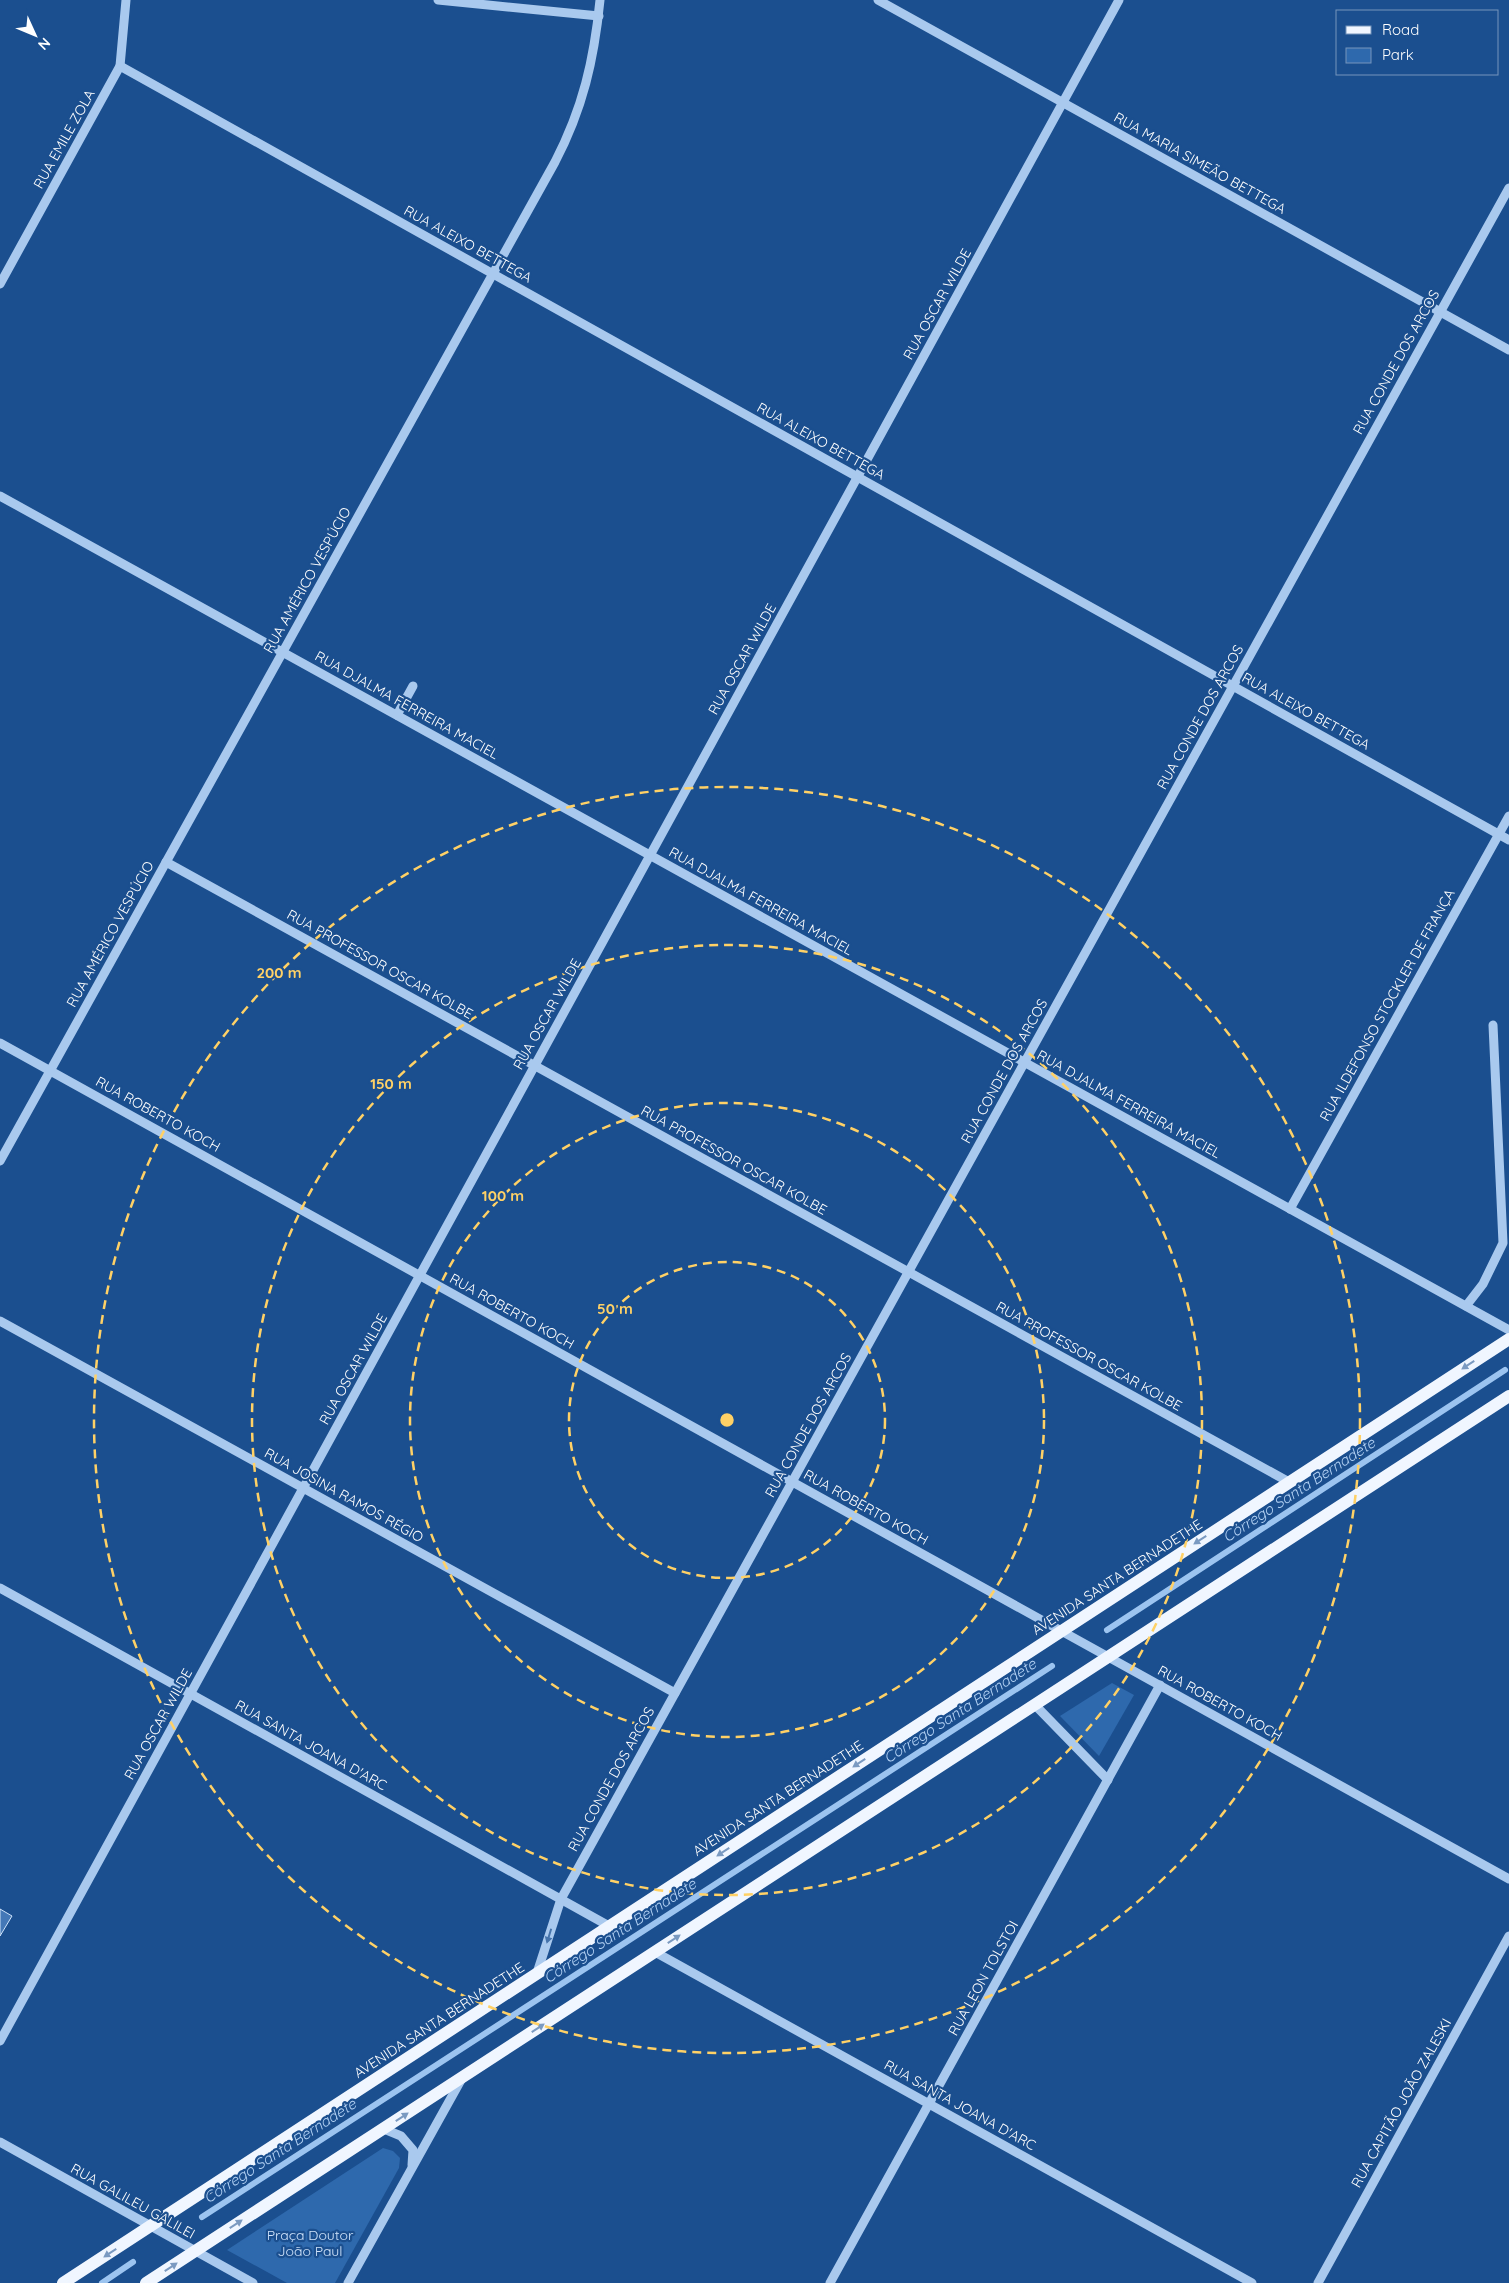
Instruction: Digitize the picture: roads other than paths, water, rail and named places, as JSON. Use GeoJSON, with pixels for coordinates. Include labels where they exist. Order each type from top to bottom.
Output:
{"type":"FeatureCollection","features":[{"type":"Feature","properties":{"kind":"main road","name":"AVENIDA SANTA BERNADETHE"},"geometry":{"type":"LineString","coordinates":[[63,2283],[1509,1339]]}},
{"type":"Feature","properties":{"kind":"main road"},"geometry":{"type":"LineString","coordinates":[[146,2283],[1509,1396]]}},
{"type":"Feature","properties":{"kind":"street","name":"RUA EMILE ZOLA"},"geometry":{"type":"LineString","coordinates":[[0,284],[120,66],[126,0]]}},
{"type":"Feature","properties":{"kind":"street"},"geometry":{"type":"LineString","coordinates":[[438,0],[598,16]]}},
{"type":"Feature","properties":{"kind":"street","name":"RUA AMÉRICO VESPÚCIO"},"geometry":{"type":"LineString","coordinates":[[0,1160],[570,134],[581,105],[588,78],[600,0]]}},
{"type":"Feature","properties":{"kind":"street","name":"RUA MARIA SIMEÃO BETTEGA"},"geometry":{"type":"LineString","coordinates":[[878,0],[1509,350]]}},
{"type":"Feature","properties":{"kind":"street","name":"RUA OSCAR WILDE"},"geometry":{"type":"LineString","coordinates":[[0,2041],[1119,0]]}},
{"type":"Feature","properties":{"kind":"street","name":"RUA ALEIXO BETTEGA"},"geometry":{"type":"LineString","coordinates":[[120,66],[1509,840]]}},
{"type":"Feature","properties":{"kind":"street","name":"RUA CONDE DOS ARCOS"},"geometry":{"type":"LineString","coordinates":[[537,1974],[561,1899],[1509,188]]}},
{"type":"Feature","properties":{"kind":"street","name":"RUA DJALMA FERREIRA MACIEL"},"geometry":{"type":"LineString","coordinates":[[0,496],[1509,1330]]}},
{"type":"Feature","properties":{"kind":"street"},"geometry":{"type":"LineString","coordinates":[[397,715],[413,686]]}},
{"type":"Feature","properties":{"kind":"street","name":"RUA ILDEFONSO STOCKLER DE FRANÇA"},"geometry":{"type":"LineString","coordinates":[[1290,1209],[1509,816]]}},
{"type":"Feature","properties":{"kind":"street","name":"RUA PROFESSOR OSCAR KOLBE"},"geometry":{"type":"LineString","coordinates":[[166,862],[1289,1482]]}},
{"type":"Feature","properties":{"kind":"street"},"geometry":{"type":"LineString","coordinates":[[1466,1306],[1483,1284],[1503,1243],[1493,1026]]}},
{"type":"Feature","properties":{"kind":"street","name":"RUA ROBERTO KOCH"},"geometry":{"type":"LineString","coordinates":[[0,1043],[1509,1879]]}},
{"type":"Feature","properties":{"kind":"street","name":"RUA JOSINA RAMOS RÉGIO"},"geometry":{"type":"LineString","coordinates":[[0,1321],[675,1693]]}},
{"type":"Feature","properties":{"kind":"street","name":"RUA SANTA JOANA D'ARC"},"geometry":{"type":"LineString","coordinates":[[0,1588],[609,1926]]}},
{"type":"Feature","properties":{"kind":"street","name":"RUA LEON TOLSTOI"},"geometry":{"type":"LineString","coordinates":[[830,2283],[1160,1685]]}},
{"type":"Feature","properties":{"kind":"street"},"geometry":{"type":"LineString","coordinates":[[1035,1705],[1108,1780]]}},
{"type":"Feature","properties":{"kind":"street","name":"RUA CAPITÃO JOÃO ZALESKI"},"geometry":{"type":"LineString","coordinates":[[1318,2283],[1509,1936]]}},
{"type":"Feature","properties":{"kind":"street","name":"RUA SANTA JOANA D'ARC"},"geometry":{"type":"LineString","coordinates":[[654,1952],[1252,2283]]}},
{"type":"Feature","properties":{"kind":"street"},"geometry":{"type":"LineString","coordinates":[[348,2283],[461,2078]]}},
{"type":"Feature","properties":{"kind":"street"},"geometry":{"type":"LineString","coordinates":[[384,2129],[401,2136],[413,2150],[411,2170]]}},
{"type":"Feature","properties":{"kind":"street","name":"RUA GALILEU GALILEI"},"geometry":{"type":"LineString","coordinates":[[0,2142],[253,2283]]}},
{"type":"Feature","properties":{"kind":"waterway","name":"Córrego Santa Bernadete"},"geometry":{"type":"LineString","coordinates":[[1107,1630],[1505,1370]]}},
{"type":"Feature","properties":{"kind":"waterway","name":"Córrego Santa Bernadete"},"geometry":{"type":"LineString","coordinates":[[202,2217],[1052,1666]]}},
{"type":"Feature","properties":{"kind":"waterway","name":"Córrego Santa Bernadete"},"geometry":{"type":"LineString","coordinates":[[102,2283],[133,2262]]}},
{"type":"Feature","properties":{"kind":"park label","name":"Praça Doutor João Paul"},"geometry":{"type":"Point","coordinates":[310,2244]}}]}
